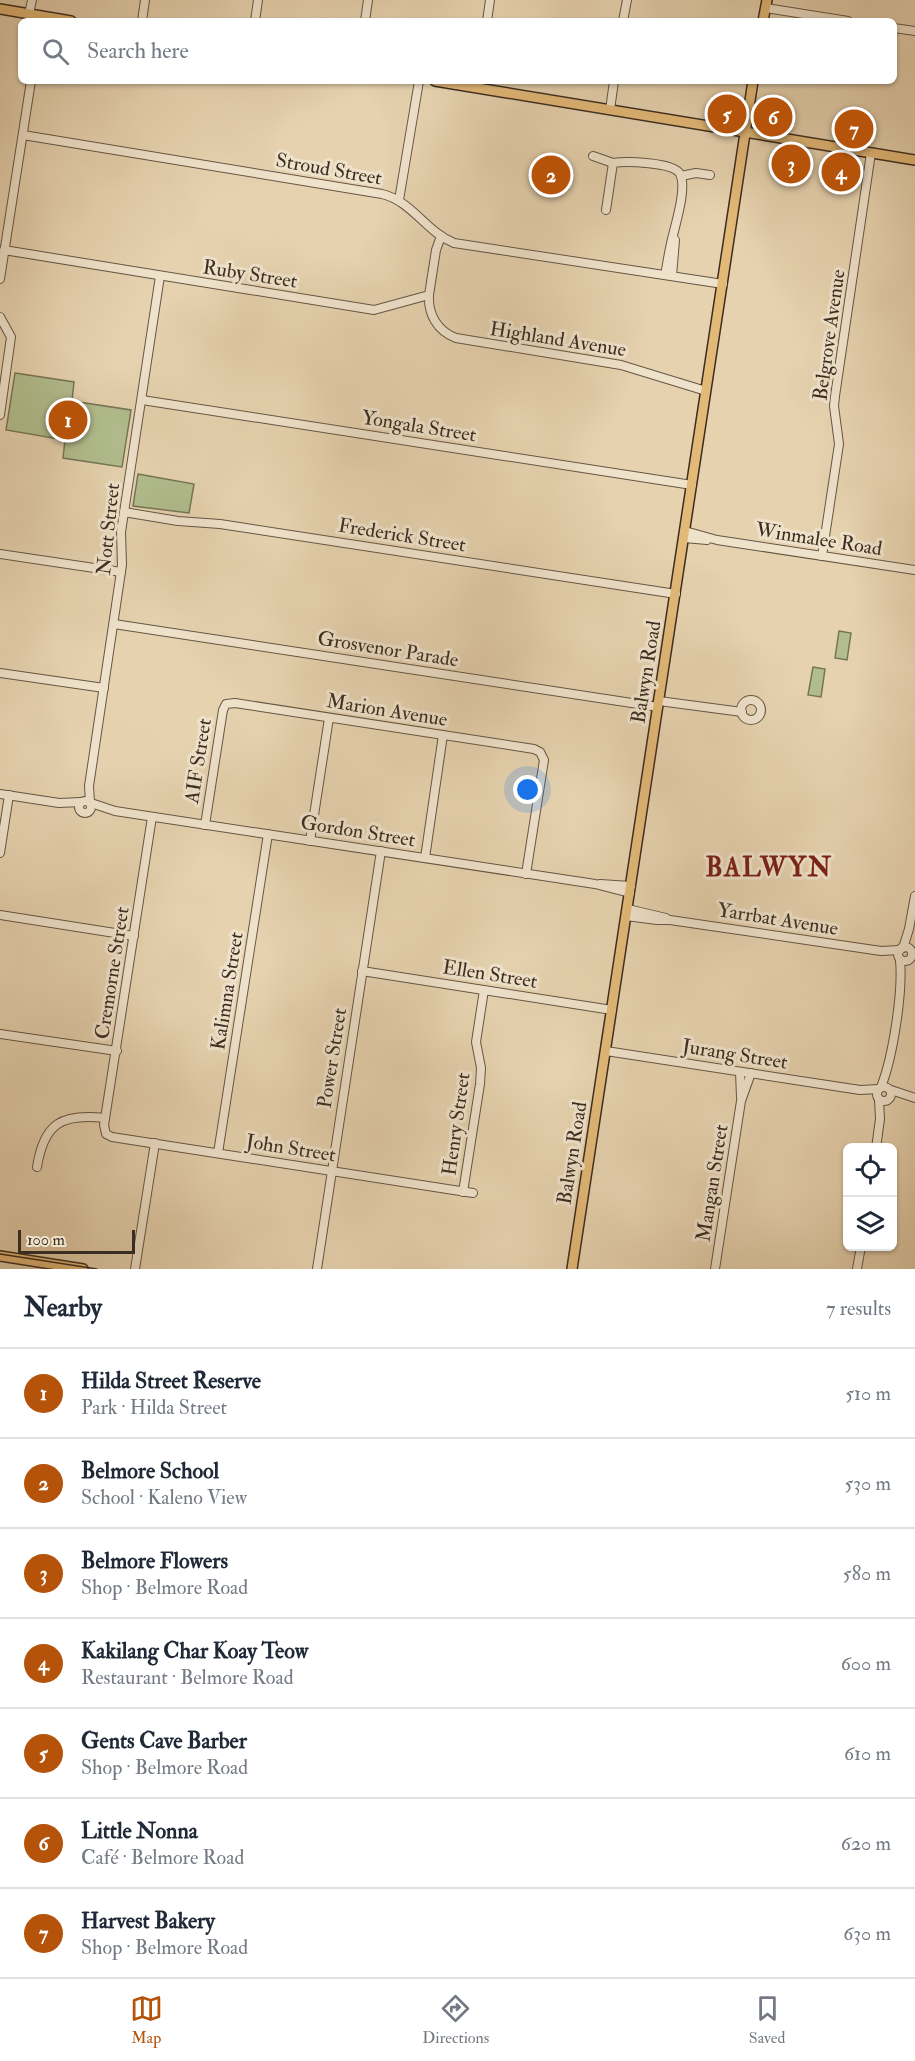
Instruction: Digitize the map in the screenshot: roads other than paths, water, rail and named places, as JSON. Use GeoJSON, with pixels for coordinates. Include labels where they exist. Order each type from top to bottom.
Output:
{"type":"FeatureCollection","features":[{"type":"Feature","properties":{"kind":"main road"},"geometry":{"type":"LineString","coordinates":[[0,9],[38,18]]}},
{"type":"Feature","properties":{"kind":"main road"},"geometry":{"type":"LineString","coordinates":[[477,84],[610,110],[915,160]]}},
{"type":"Feature","properties":{"kind":"main road","name":"Balwyn Road"},"geometry":{"type":"LineString","coordinates":[[572,1269],[753,84]]}},
{"type":"Feature","properties":{"kind":"main road"},"geometry":{"type":"LineString","coordinates":[[0,1256],[83,1269]]}},
{"type":"Feature","properties":{"kind":"street"},"geometry":{"type":"LineString","coordinates":[[32,0],[38,18]]}},
{"type":"Feature","properties":{"kind":"street"},"geometry":{"type":"LineString","coordinates":[[142,18],[145,0]]}},
{"type":"Feature","properties":{"kind":"street"},"geometry":{"type":"LineString","coordinates":[[255,18],[258,0]]}},
{"type":"Feature","properties":{"kind":"street"},"geometry":{"type":"LineString","coordinates":[[365,18],[368,0]]}},
{"type":"Feature","properties":{"kind":"street"},"geometry":{"type":"LineString","coordinates":[[487,18],[490,0]]}},
{"type":"Feature","properties":{"kind":"street"},"geometry":{"type":"LineString","coordinates":[[624,18],[627,0]]}},
{"type":"Feature","properties":{"kind":"street"},"geometry":{"type":"LineString","coordinates":[[766,4],[834,18]]}},
{"type":"Feature","properties":{"kind":"street"},"geometry":{"type":"LineString","coordinates":[[897,28],[915,31]]}},
{"type":"Feature","properties":{"kind":"street"},"geometry":{"type":"LineString","coordinates":[[0,279],[30,84]]}},
{"type":"Feature","properties":{"kind":"street"},"geometry":{"type":"LineString","coordinates":[[399,200],[418,84]]}},
{"type":"Feature","properties":{"kind":"street"},"geometry":{"type":"LineString","coordinates":[[610,110],[614,84]]}},
{"type":"Feature","properties":{"kind":"street","name":"Stroud Street"},"geometry":{"type":"LineString","coordinates":[[22,135],[382,194],[399,200],[441,236],[458,243],[723,284]]}},
{"type":"Feature","properties":{"kind":"street","name":"Belgrove Avenue"},"geometry":{"type":"LineString","coordinates":[[822,556],[840,441],[834,406],[835,396],[871,153]]}},
{"type":"Feature","properties":{"kind":"street"},"geometry":{"type":"LineString","coordinates":[[593,156],[613,163],[626,161],[657,165],[674,169],[681,176],[681,205],[669,276]]}},
{"type":"Feature","properties":{"kind":"street"},"geometry":{"type":"LineString","coordinates":[[606,210],[613,163]]}},
{"type":"Feature","properties":{"kind":"street"},"geometry":{"type":"LineString","coordinates":[[681,176],[696,173],[710,175]]}},
{"type":"Feature","properties":{"kind":"street"},"geometry":{"type":"LineString","coordinates":[[429,295],[435,250],[441,236]]}},
{"type":"Feature","properties":{"kind":"street","name":"Ruby Street"},"geometry":{"type":"LineString","coordinates":[[4,250],[369,310],[379,310],[402,301],[429,295]]}},
{"type":"Feature","properties":{"kind":"street","name":"Nott Street"},"geometry":{"type":"LineString","coordinates":[[86,805],[121,572],[120,538],[160,276]]}},
{"type":"Feature","properties":{"kind":"street","name":"Highland Avenue"},"geometry":{"type":"LineString","coordinates":[[429,295],[430,310],[436,324],[456,338],[621,365],[706,391]]}},
{"type":"Feature","properties":{"kind":"street"},"geometry":{"type":"LineString","coordinates":[[0,317],[11,337],[0,415]]}},
{"type":"Feature","properties":{"kind":"street","name":"Yongala Street"},"geometry":{"type":"LineString","coordinates":[[141,400],[692,485]]}},
{"type":"Feature","properties":{"kind":"street","name":"Frederick Street"},"geometry":{"type":"LineString","coordinates":[[124,512],[178,521],[220,524],[676,594]]}},
{"type":"Feature","properties":{"kind":"street","name":"Winmalee Road"},"geometry":{"type":"LineString","coordinates":[[685,535],[915,570]]}},
{"type":"Feature","properties":{"kind":"street"},"geometry":{"type":"LineString","coordinates":[[0,554],[121,572]]}},
{"type":"Feature","properties":{"kind":"street","name":"Grosvenor Parade"},"geometry":{"type":"LineString","coordinates":[[114,624],[659,704],[742,712]]}},
{"type":"Feature","properties":{"kind":"street"},"geometry":{"type":"LineString","coordinates":[[0,673],[104,688]]}},
{"type":"Feature","properties":{"kind":"street","name":"Marion Avenue"},"geometry":{"type":"LineString","coordinates":[[226,704],[235,703],[534,749],[541,753],[544,760],[526,874]]}},
{"type":"Feature","properties":{"kind":"street","name":"AIF Street"},"geometry":{"type":"LineString","coordinates":[[205,825],[223,710],[226,704]]}},
{"type":"Feature","properties":{"kind":"street"},"geometry":{"type":"LineString","coordinates":[[310,841],[329,717]]}},
{"type":"Feature","properties":{"kind":"street"},"geometry":{"type":"LineString","coordinates":[[425,858],[443,735]]}},
{"type":"Feature","properties":{"kind":"street","name":"Gordon Street"},"geometry":{"type":"LineString","coordinates":[[0,794],[86,805],[526,874],[595,884],[609,883],[631,889]]}},
{"type":"Feature","properties":{"kind":"street"},"geometry":{"type":"LineString","coordinates":[[0,853],[9,795]]}},
{"type":"Feature","properties":{"kind":"street","name":"Cremorne Street"},"geometry":{"type":"LineString","coordinates":[[105,1133],[105,1118],[153,817]]}},
{"type":"Feature","properties":{"kind":"street","name":"Kalimna Street"},"geometry":{"type":"LineString","coordinates":[[218,1153],[268,834]]}},
{"type":"Feature","properties":{"kind":"street","name":"Power Street"},"geometry":{"type":"LineString","coordinates":[[317,1269],[381,851]]}},
{"type":"Feature","properties":{"kind":"street"},"geometry":{"type":"LineString","coordinates":[[877,1143],[915,896]]}},
{"type":"Feature","properties":{"kind":"street","name":"Yarrbat Avenue"},"geometry":{"type":"LineString","coordinates":[[627,913],[658,915],[670,920],[907,955]]}},
{"type":"Feature","properties":{"kind":"street"},"geometry":{"type":"LineString","coordinates":[[0,915],[134,936]]}},
{"type":"Feature","properties":{"kind":"street","name":"Ellen Street"},"geometry":{"type":"LineString","coordinates":[[362,971],[612,1010]]}},
{"type":"Feature","properties":{"kind":"street","name":"Henry Street"},"geometry":{"type":"LineString","coordinates":[[463,1192],[480,1084],[481,1068],[476,1042],[484,990]]}},
{"type":"Feature","properties":{"kind":"street"},"geometry":{"type":"LineString","coordinates":[[0,1034],[117,1051]]}},
{"type":"Feature","properties":{"kind":"street","name":"Jurang Street"},"geometry":{"type":"LineString","coordinates":[[606,1051],[914,1098]]}},
{"type":"Feature","properties":{"kind":"street","name":"Mangan Street"},"geometry":{"type":"LineString","coordinates":[[715,1269],[741,1101],[740,1072]]}},
{"type":"Feature","properties":{"kind":"street","name":"Mangan Street"},"geometry":{"type":"LineString","coordinates":[[741,1101],[751,1073]]}},
{"type":"Feature","properties":{"kind":"street"},"geometry":{"type":"LineString","coordinates":[[37,1167],[43,1141],[54,1128],[72,1117],[105,1118]]}},
{"type":"Feature","properties":{"kind":"street","name":"John Street"},"geometry":{"type":"LineString","coordinates":[[105,1133],[112,1137],[473,1193]]}},
{"type":"Feature","properties":{"kind":"street"},"geometry":{"type":"LineString","coordinates":[[135,1269],[155,1143]]}},
{"type":"Feature","properties":{"kind":"street"},"geometry":{"type":"LineString","coordinates":[[857,1269],[860,1251]]}},
{"type":"Feature","properties":{"kind":"tram line"},"geometry":{"type":"LineString","coordinates":[[0,1254],[97,1269]]}},
{"type":"Feature","properties":{"kind":"place","name":"Gents Cave Barber"},"geometry":{"type":"Point","coordinates":[727,114]}},
{"type":"Feature","properties":{"kind":"place","name":"Little Nonna"},"geometry":{"type":"Point","coordinates":[773,117]}},
{"type":"Feature","properties":{"kind":"place","name":"Harvest Bakery"},"geometry":{"type":"Point","coordinates":[854,129]}},
{"type":"Feature","properties":{"kind":"place","name":"Belmore Flowers"},"geometry":{"type":"Point","coordinates":[791,164]}},
{"type":"Feature","properties":{"kind":"place","name":"Kakilang Char Koay Teow"},"geometry":{"type":"Point","coordinates":[841,172]}},
{"type":"Feature","properties":{"kind":"place","name":"Belmore School"},"geometry":{"type":"Point","coordinates":[551,175]}},
{"type":"Feature","properties":{"kind":"place","name":"Hilda Street Reserve"},"geometry":{"type":"Point","coordinates":[68,420]}},
{"type":"Feature","properties":{"kind":"district","name":"BALWYN"},"geometry":{"type":"Point","coordinates":[769,868]}}]}
